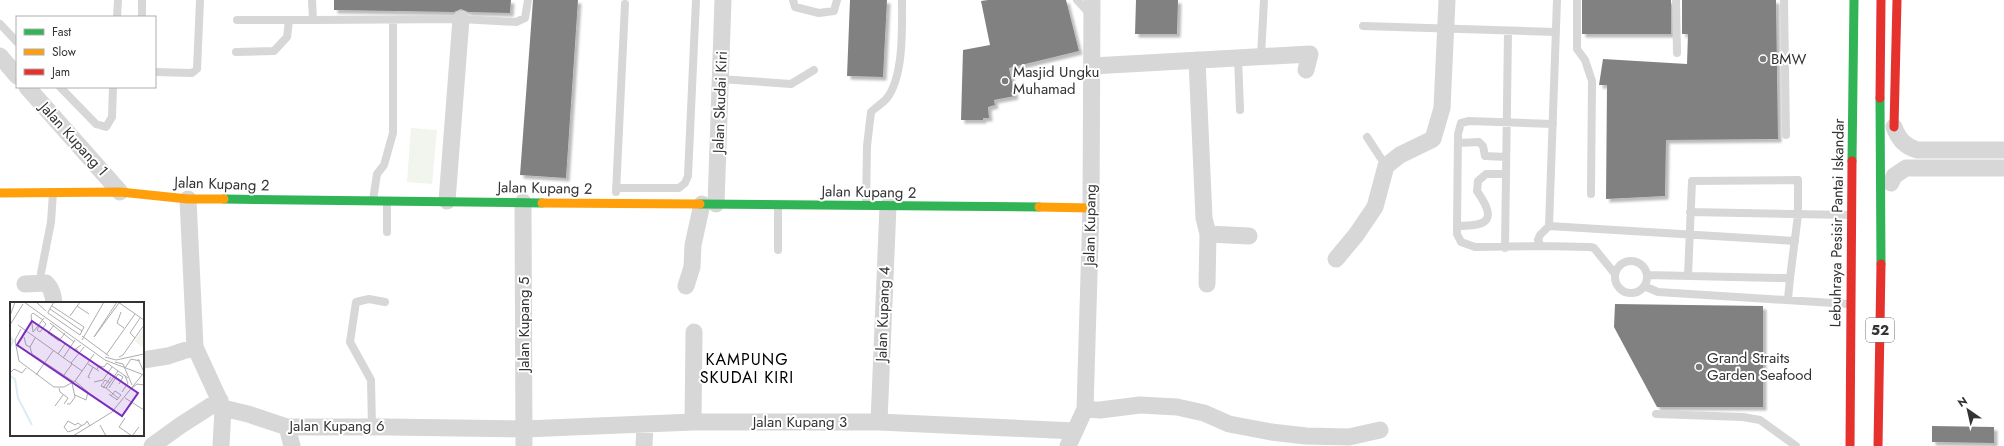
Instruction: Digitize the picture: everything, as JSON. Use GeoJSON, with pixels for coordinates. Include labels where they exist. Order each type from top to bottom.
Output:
{"type":"FeatureCollection","features":[{"type":"Feature","properties":{"kind":"main road","name":"Lebuhraya Pesisir Pantai Iskandar"},"geometry":{"type":"LineString","coordinates":[[1850,446],[1850,304],[1854,0]]}},
{"type":"Feature","properties":{"kind":"main road","name":"52"},"geometry":{"type":"LineString","coordinates":[[1878,446],[1882,214],[1879,70],[1881,0]]}},
{"type":"Feature","properties":{"kind":"main road"},"geometry":{"type":"LineString","coordinates":[[1893,148],[1896,0]]}},
{"type":"Feature","properties":{"kind":"main road"},"geometry":{"type":"LineString","coordinates":[[1882,214],[1891,176]]}},
{"type":"Feature","properties":{"kind":"main road","name":"Jalan Kupang 2"},"geometry":{"type":"LineString","coordinates":[[0,193],[120,192],[188,199],[1091,208]]}},
{"type":"Feature","properties":{"kind":"street","name":"Jalan Skudai Kiri"},"geometry":{"type":"LineString","coordinates":[[686,286],[692,267],[693,245],[709,204],[720,79],[723,0]]}},
{"type":"Feature","properties":{"kind":"street"},"geometry":{"type":"LineString","coordinates":[[1336,259],[1356,236],[1375,207],[1386,166],[1400,155],[1433,139],[1442,108],[1447,29],[1447,0]]}},
{"type":"Feature","properties":{"kind":"street","name":"Jalan Kupang"},"geometry":{"type":"LineString","coordinates":[[1072,439],[1085,409],[1091,208],[1092,8]]}},
{"type":"Feature","properties":{"kind":"street"},"geometry":{"type":"LineString","coordinates":[[447,201],[461,19]]}},
{"type":"Feature","properties":{"kind":"street"},"geometry":{"type":"LineString","coordinates":[[1092,66],[1310,54],[1306,70]]}},
{"type":"Feature","properties":{"kind":"street"},"geometry":{"type":"LineString","coordinates":[[0,56],[16,75]]}},
{"type":"Feature","properties":{"kind":"street"},"geometry":{"type":"LineString","coordinates":[[1197,60],[1204,218],[1208,234],[1207,284]]}},
{"type":"Feature","properties":{"kind":"street","name":"Jalan Kupang 1"},"geometry":{"type":"LineString","coordinates":[[28,88],[120,192]]}},
{"type":"Feature","properties":{"kind":"street"},"geometry":{"type":"LineString","coordinates":[[1894,127],[1902,142],[1909,147],[1918,150],[2004,150]]}},
{"type":"Feature","properties":{"kind":"street"},"geometry":{"type":"LineString","coordinates":[[1891,176],[1894,176],[1906,168],[2004,168]]}},
{"type":"Feature","properties":{"kind":"street"},"geometry":{"type":"LineString","coordinates":[[188,199],[195,347],[221,404],[221,446]]}},
{"type":"Feature","properties":{"kind":"street","name":"Jalan Kupang 5"},"geometry":{"type":"LineString","coordinates":[[523,202],[524,446]]}},
{"type":"Feature","properties":{"kind":"street","name":"Jalan Kupang 4"},"geometry":{"type":"LineString","coordinates":[[879,422],[888,206]]}},
{"type":"Feature","properties":{"kind":"street"},"geometry":{"type":"LineString","coordinates":[[1208,234],[1249,236]]}},
{"type":"Feature","properties":{"kind":"street"},"geometry":{"type":"LineString","coordinates":[[26,284],[46,283],[50,287],[54,302]]}},
{"type":"Feature","properties":{"kind":"street"},"geometry":{"type":"LineString","coordinates":[[693,422],[694,332]]}},
{"type":"Feature","properties":{"kind":"street"},"geometry":{"type":"LineString","coordinates":[[144,360],[168,356],[195,347]]}},
{"type":"Feature","properties":{"kind":"street"},"geometry":{"type":"LineString","coordinates":[[152,446],[180,425],[221,404]]}},
{"type":"Feature","properties":{"kind":"street","name":"Jalan Kupang 6"},"geometry":{"type":"LineString","coordinates":[[221,404],[286,427],[372,426],[525,429]]}},
{"type":"Feature","properties":{"kind":"street"},"geometry":{"type":"LineString","coordinates":[[1085,409],[1100,410],[1140,405],[1177,407],[1204,413],[1270,439],[1306,436],[1352,441],[1380,430]]}},
{"type":"Feature","properties":{"kind":"street","name":"Jalan Kupang 3"},"geometry":{"type":"LineString","coordinates":[[525,429],[693,422],[879,422],[1072,439]]}},
{"type":"Feature","properties":{"kind":"street"},"geometry":{"type":"LineString","coordinates":[[644,446],[645,424]]}},
{"type":"Feature","properties":{"kind":"street"},"geometry":{"type":"LineString","coordinates":[[286,427],[292,446]]}},
{"type":"Feature","properties":{"kind":"lane"},"geometry":{"type":"LineString","coordinates":[[117,16],[118,0]]}},
{"type":"Feature","properties":{"kind":"lane"},"geometry":{"type":"LineString","coordinates":[[142,0],[142,16]]}},
{"type":"Feature","properties":{"kind":"lane"},"geometry":{"type":"LineString","coordinates":[[156,72],[192,73],[197,69],[200,0]]}},
{"type":"Feature","properties":{"kind":"lane"},"geometry":{"type":"LineString","coordinates":[[312,0],[312,20]]}},
{"type":"Feature","properties":{"kind":"lane"},"geometry":{"type":"LineString","coordinates":[[237,20],[461,19],[516,22],[525,18],[528,0]]}},
{"type":"Feature","properties":{"kind":"lane"},"geometry":{"type":"LineString","coordinates":[[616,188],[679,188],[685,183],[688,176],[696,0]]}},
{"type":"Feature","properties":{"kind":"lane"},"geometry":{"type":"LineString","coordinates":[[793,0],[795,7],[819,13],[834,11],[837,0]]}},
{"type":"Feature","properties":{"kind":"lane"},"geometry":{"type":"LineString","coordinates":[[866,206],[867,146],[871,112],[888,97],[898,72],[901,59],[902,0]]}},
{"type":"Feature","properties":{"kind":"lane"},"geometry":{"type":"LineString","coordinates":[[1076,0],[1092,8]]}},
{"type":"Feature","properties":{"kind":"lane"},"geometry":{"type":"LineString","coordinates":[[1261,56],[1264,0]]}},
{"type":"Feature","properties":{"kind":"lane"},"geometry":{"type":"LineString","coordinates":[[1550,226],[1557,0]]}},
{"type":"Feature","properties":{"kind":"lane"},"geometry":{"type":"LineString","coordinates":[[1577,0],[1577,49],[1585,60],[1592,81],[1591,194]]}},
{"type":"Feature","properties":{"kind":"lane"},"geometry":{"type":"LineString","coordinates":[[1676,0],[1677,53]]}},
{"type":"Feature","properties":{"kind":"lane"},"geometry":{"type":"LineString","coordinates":[[1784,0],[1786,135]]}},
{"type":"Feature","properties":{"kind":"lane"},"geometry":{"type":"LineString","coordinates":[[615,203],[625,4]]}},
{"type":"Feature","properties":{"kind":"lane"},"geometry":{"type":"LineString","coordinates":[[236,52],[274,51],[287,37],[289,20]]}},
{"type":"Feature","properties":{"kind":"lane"},"geometry":{"type":"LineString","coordinates":[[372,201],[377,174],[384,165],[393,133],[393,20]]}},
{"type":"Feature","properties":{"kind":"lane"},"geometry":{"type":"LineString","coordinates":[[0,24],[16,41]]}},
{"type":"Feature","properties":{"kind":"lane"},"geometry":{"type":"LineString","coordinates":[[1363,26],[1508,32],[1555,32]]}},
{"type":"Feature","properties":{"kind":"lane"},"geometry":{"type":"LineString","coordinates":[[1505,248],[1508,32]]}},
{"type":"Feature","properties":{"kind":"lane"},"geometry":{"type":"LineString","coordinates":[[1238,57],[1240,110]]}},
{"type":"Feature","properties":{"kind":"lane"},"geometry":{"type":"LineString","coordinates":[[720,79],[791,84],[814,70]]}},
{"type":"Feature","properties":{"kind":"lane"},"geometry":{"type":"LineString","coordinates":[[61,88],[96,124],[106,127],[112,116],[113,88]]}},
{"type":"Feature","properties":{"kind":"lane"},"geometry":{"type":"LineString","coordinates":[[1553,124],[1464,121],[1461,123],[1459,128],[1458,143],[1457,234],[1461,242],[1475,247],[1505,248],[1541,246],[1594,248],[1615,274],[1617,284],[1625,291],[1635,292],[1644,286],[1647,275],[1643,266],[1634,261],[1629,261],[1620,265],[1615,274]]}},
{"type":"Feature","properties":{"kind":"lane"},"geometry":{"type":"LineString","coordinates":[[1367,137],[1386,166]]}},
{"type":"Feature","properties":{"kind":"lane"},"geometry":{"type":"LineString","coordinates":[[1458,143],[1479,142],[1483,146],[1484,156],[1506,157]]}},
{"type":"Feature","properties":{"kind":"lane"},"geometry":{"type":"LineString","coordinates":[[1457,226],[1478,226],[1482,224],[1487,216],[1488,210],[1477,191],[1478,181],[1486,174],[1506,174]]}},
{"type":"Feature","properties":{"kind":"lane"},"geometry":{"type":"LineString","coordinates":[[1688,276],[1691,184],[1695,180],[1795,179],[1799,183],[1798,215],[1788,299]]}},
{"type":"Feature","properties":{"kind":"lane"},"geometry":{"type":"LineString","coordinates":[[41,273],[51,222],[53,192]]}},
{"type":"Feature","properties":{"kind":"lane"},"geometry":{"type":"LineString","coordinates":[[387,201],[387,232]]}},
{"type":"Feature","properties":{"kind":"lane"},"geometry":{"type":"LineString","coordinates":[[778,205],[778,250]]}},
{"type":"Feature","properties":{"kind":"lane"},"geometry":{"type":"LineString","coordinates":[[1690,212],[1851,215]]}},
{"type":"Feature","properties":{"kind":"lane"},"geometry":{"type":"LineString","coordinates":[[1541,246],[1538,240],[1540,235],[1550,226],[1795,241]]}},
{"type":"Feature","properties":{"kind":"lane"},"geometry":{"type":"LineString","coordinates":[[1647,275],[1790,278]]}},
{"type":"Feature","properties":{"kind":"lane"},"geometry":{"type":"LineString","coordinates":[[1644,286],[1658,292],[1850,304]]}},
{"type":"Feature","properties":{"kind":"lane"},"geometry":{"type":"LineString","coordinates":[[372,426],[371,380],[350,342],[356,302],[369,299],[385,302]]}},
{"type":"Feature","properties":{"kind":"lane"},"geometry":{"type":"LineString","coordinates":[[1656,414],[1743,417],[1760,420],[1796,446]]}},
{"type":"Feature","properties":{"kind":"shaded area"},"geometry":{"type":"Polygon","coordinates":[[[411,128],[437,130],[432,184],[407,182],[411,128]]]}},
{"type":"Feature","properties":{"kind":"building"},"geometry":{"type":"Polygon","coordinates":[[[334,0],[511,0],[510,13],[468,12],[461,9],[454,12],[334,10],[334,0]]]}},
{"type":"Feature","properties":{"kind":"building"},"geometry":{"type":"Polygon","coordinates":[[[533,0],[578,0],[566,178],[520,175],[533,0]]]}},
{"type":"Feature","properties":{"kind":"building"},"geometry":{"type":"Polygon","coordinates":[[[850,0],[887,0],[883,77],[847,76],[850,0]]]}},
{"type":"Feature","properties":{"kind":"building","name":"Masjid Ungku Muhamad"},"geometry":{"type":"Polygon","coordinates":[[[1066,0],[1079,51],[1009,68],[1015,96],[994,100],[995,105],[988,107],[989,118],[983,118],[983,120],[961,120],[963,50],[990,45],[981,1],[1066,0]]]}},
{"type":"Feature","properties":{"kind":"building"},"geometry":{"type":"Polygon","coordinates":[[[1136,0],[1178,0],[1177,34],[1135,34],[1136,0]]]}},
{"type":"Feature","properties":{"kind":"building"},"geometry":{"type":"Polygon","coordinates":[[[1582,0],[1671,0],[1671,34],[1582,34],[1582,0]]]}},
{"type":"Feature","properties":{"kind":"building"},"geometry":{"type":"Polygon","coordinates":[[[1682,0],[1776,0],[1778,139],[1666,140],[1665,196],[1606,199],[1607,85],[1599,85],[1603,59],[1687,64],[1688,34],[1682,34],[1682,0]]]}},
{"type":"Feature","properties":{"kind":"building","name":"Grand Straits Garden Seafood"},"geometry":{"type":"Polygon","coordinates":[[[1615,304],[1763,306],[1763,407],[1657,407],[1614,327],[1615,304]]]}},
{"type":"Feature","properties":{"kind":"building"},"geometry":{"type":"Polygon","coordinates":[[[1932,426],[1994,427],[1994,443],[1932,442],[1932,426]]]}},
{"type":"Feature","properties":{"kind":"traffic: fast"},"geometry":{"type":"LineString","coordinates":[[1852,161],[1854,0]]}},
{"type":"Feature","properties":{"kind":"traffic: fast"},"geometry":{"type":"LineString","coordinates":[[1880,98],[1881,264]]}},
{"type":"Feature","properties":{"kind":"traffic: fast"},"geometry":{"type":"LineString","coordinates":[[224,199],[542,203]]}},
{"type":"Feature","properties":{"kind":"traffic: fast"},"geometry":{"type":"LineString","coordinates":[[700,204],[1039,207]]}},
{"type":"Feature","properties":{"kind":"traffic: slow"},"geometry":{"type":"LineString","coordinates":[[0,193],[120,192],[188,199],[224,199]]}},
{"type":"Feature","properties":{"kind":"traffic: slow"},"geometry":{"type":"LineString","coordinates":[[542,203],[700,204]]}},
{"type":"Feature","properties":{"kind":"traffic: slow"},"geometry":{"type":"LineString","coordinates":[[1039,207],[1091,208]]}},
{"type":"Feature","properties":{"kind":"traffic: jam"},"geometry":{"type":"LineString","coordinates":[[1880,98],[1881,0]]}},
{"type":"Feature","properties":{"kind":"traffic: jam"},"geometry":{"type":"LineString","coordinates":[[1894,127],[1897,0]]}},
{"type":"Feature","properties":{"kind":"traffic: jam"},"geometry":{"type":"LineString","coordinates":[[1850,446],[1852,161]]}},
{"type":"Feature","properties":{"kind":"traffic: jam"},"geometry":{"type":"LineString","coordinates":[[1878,446],[1881,264]]}},
{"type":"Feature","properties":{"kind":"place","name":"BMW"},"geometry":{"type":"Point","coordinates":[1763,59]}},
{"type":"Feature","properties":{"kind":"place","name":"Masjid Ungku Muhamad"},"geometry":{"type":"Point","coordinates":[1005,81]}},
{"type":"Feature","properties":{"kind":"place","name":"Grand Straits Garden Seafood"},"geometry":{"type":"Point","coordinates":[1699,367]}},
{"type":"Feature","properties":{"kind":"district","name":"KAMPUNG SKUDAI KIRI"},"geometry":{"type":"Point","coordinates":[747,368]}}]}
